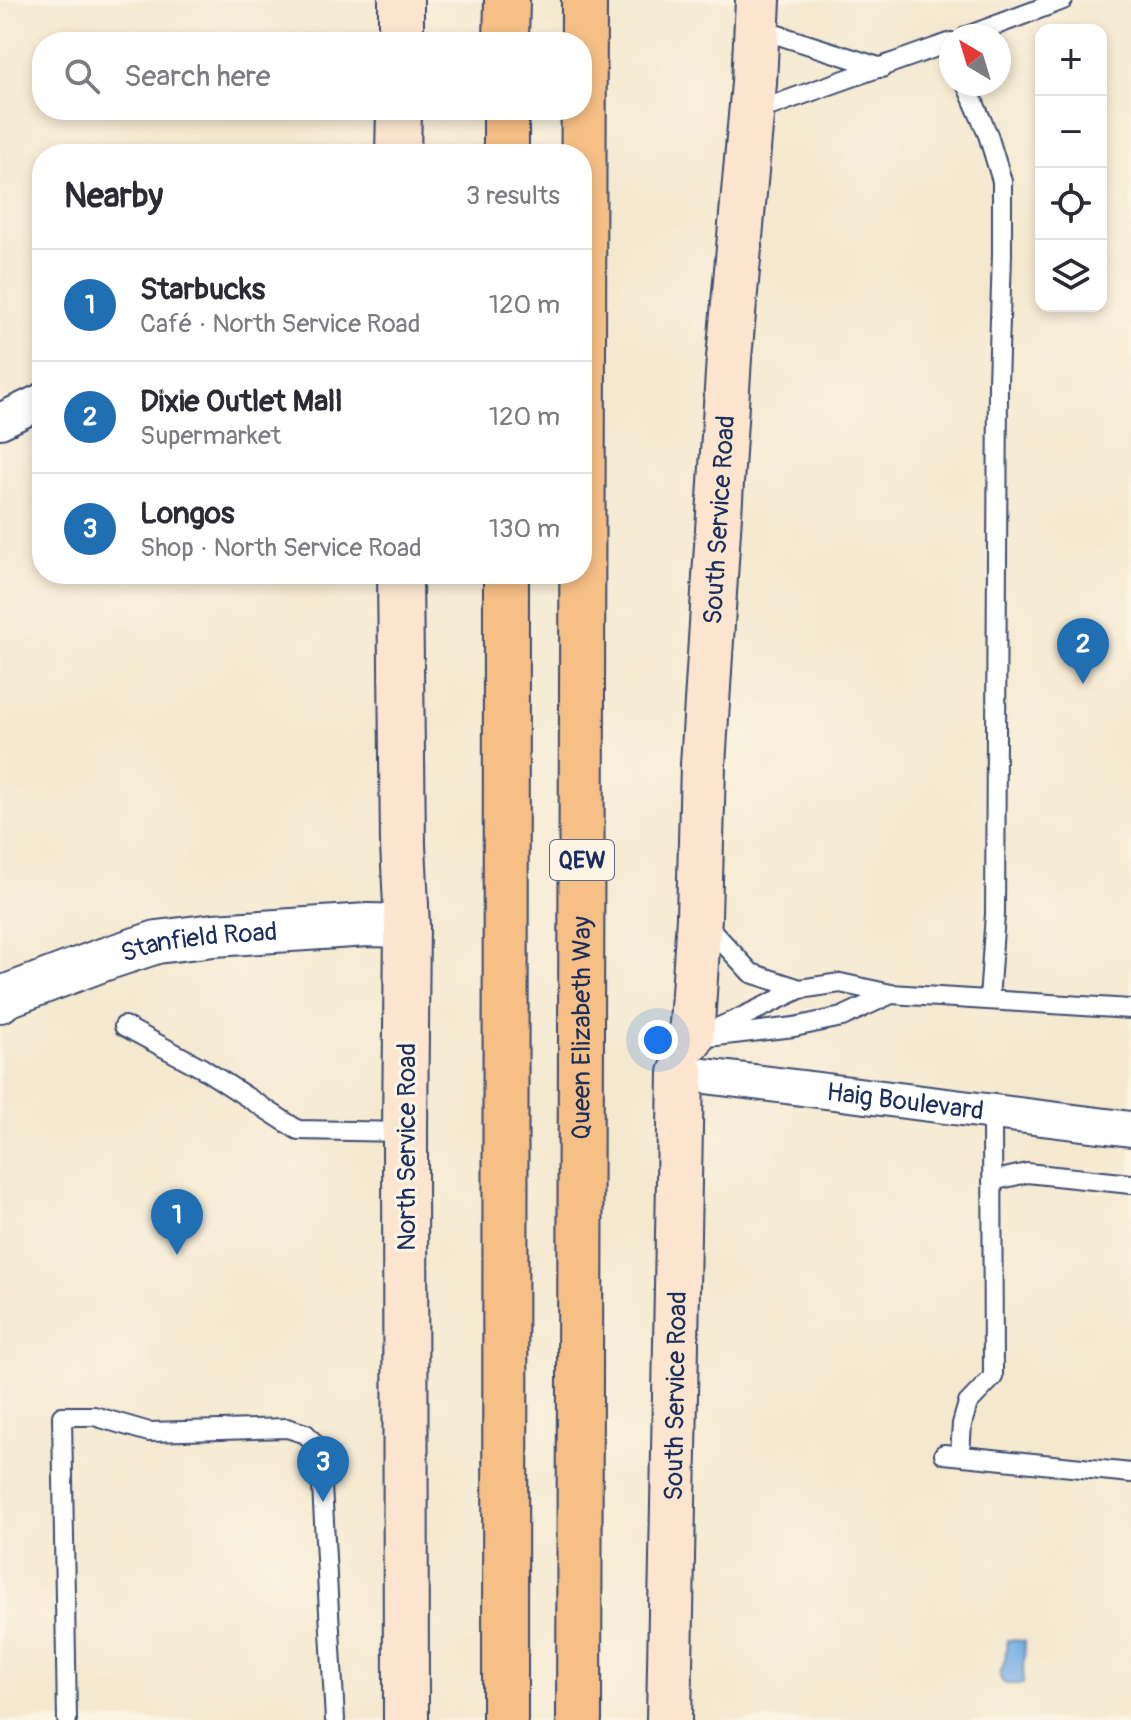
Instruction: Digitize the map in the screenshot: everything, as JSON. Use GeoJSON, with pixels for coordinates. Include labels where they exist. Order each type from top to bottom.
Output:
{"type":"FeatureCollection","features":[{"type":"Feature","properties":{"kind":"highway"},"geometry":{"type":"LineString","coordinates":[[506,32],[507,0]]}},
{"type":"Feature","properties":{"kind":"highway","name":"Queen Elizabeth Way"},"geometry":{"type":"LineString","coordinates":[[584,0],[584,32]]}},
{"type":"Feature","properties":{"kind":"highway"},"geometry":{"type":"LineString","coordinates":[[506,120],[506,144]]}},
{"type":"Feature","properties":{"kind":"highway","name":"Queen Elizabeth Way"},"geometry":{"type":"LineString","coordinates":[[584,120],[584,144]]}},
{"type":"Feature","properties":{"kind":"highway"},"geometry":{"type":"LineString","coordinates":[[505,1720],[506,584]]}},
{"type":"Feature","properties":{"kind":"highway","name":"Queen Elizabeth Way"},"geometry":{"type":"LineString","coordinates":[[579,1720],[582,584]]}},
{"type":"Feature","properties":{"kind":"main road"},"geometry":{"type":"LineString","coordinates":[[401,0],[401,32]]}},
{"type":"Feature","properties":{"kind":"main road","name":"South Service Road"},"geometry":{"type":"LineString","coordinates":[[669,1720],[686,1056],[699,917],[703,765],[729,358],[757,14]]}},
{"type":"Feature","properties":{"kind":"main road"},"geometry":{"type":"LineString","coordinates":[[398,144],[399,120]]}},
{"type":"Feature","properties":{"kind":"main road","name":"North Service Road"},"geometry":{"type":"LineString","coordinates":[[400,584],[407,926],[406,1720]]}},
{"type":"Feature","properties":{"kind":"street"},"geometry":{"type":"LineString","coordinates":[[0,421],[32,406]]}},
{"type":"Feature","properties":{"kind":"street","name":"Stanfield Road"},"geometry":{"type":"LineString","coordinates":[[1,993],[157,942],[368,925],[407,926]]}},
{"type":"Feature","properties":{"kind":"street","name":"Haig Boulevard"},"geometry":{"type":"LineString","coordinates":[[686,1056],[992,1113],[1131,1129]]}},
{"type":"Feature","properties":{"kind":"lane"},"geometry":{"type":"LineString","coordinates":[[999,24],[1063,0]]}},
{"type":"Feature","properties":{"kind":"lane"},"geometry":{"type":"LineString","coordinates":[[757,14],[882,68]]}},
{"type":"Feature","properties":{"kind":"lane"},"geometry":{"type":"LineString","coordinates":[[751,113],[939,50]]}},
{"type":"Feature","properties":{"kind":"lane"},"geometry":{"type":"LineString","coordinates":[[971,96],[988,135],[1002,181],[995,914],[989,1000]]}},
{"type":"Feature","properties":{"kind":"lane"},"geometry":{"type":"LineString","coordinates":[[699,917],[751,973],[800,989]]}},
{"type":"Feature","properties":{"kind":"lane"},"geometry":{"type":"LineString","coordinates":[[686,1056],[740,1018],[800,989],[840,983],[891,994],[1131,1009]]}},
{"type":"Feature","properties":{"kind":"lane"},"geometry":{"type":"LineString","coordinates":[[686,1056],[842,1017],[891,994]]}},
{"type":"Feature","properties":{"kind":"lane"},"geometry":{"type":"LineString","coordinates":[[124,1026],[202,1068],[298,1130],[405,1132]]}},
{"type":"Feature","properties":{"kind":"lane"},"geometry":{"type":"LineString","coordinates":[[992,1113],[993,1377],[968,1403],[952,1454],[1131,1473]]}},
{"type":"Feature","properties":{"kind":"lane"},"geometry":{"type":"LineString","coordinates":[[992,1181],[1027,1173],[1131,1184]]}},
{"type":"Feature","properties":{"kind":"lane"},"geometry":{"type":"LineString","coordinates":[[67,1720],[62,1416],[94,1416],[149,1432],[287,1428],[306,1434],[320,1450],[335,1720]]}},
{"type":"Feature","properties":{"kind":"water"},"geometry":{"type":"Polygon","coordinates":[[[1007,1640],[1025,1641],[1023,1684],[1005,1684],[1000,1678],[1007,1640]]]}},
{"type":"Feature","properties":{"kind":"place","name":"Dixie Outlet Mall"},"geometry":{"type":"Point","coordinates":[1083,684]}},
{"type":"Feature","properties":{"kind":"place","name":"Starbucks"},"geometry":{"type":"Point","coordinates":[177,1255]}},
{"type":"Feature","properties":{"kind":"place","name":"Longos"},"geometry":{"type":"Point","coordinates":[323,1502]}}]}
